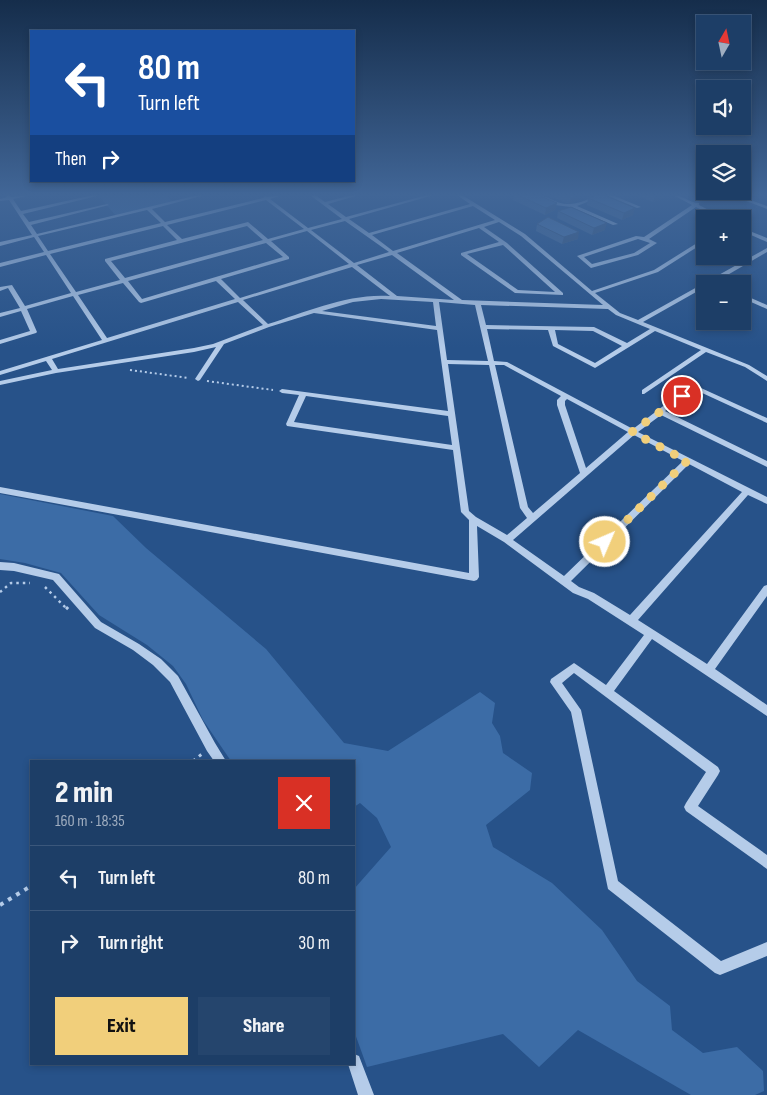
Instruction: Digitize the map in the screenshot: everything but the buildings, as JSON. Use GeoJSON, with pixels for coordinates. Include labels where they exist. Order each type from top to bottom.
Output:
{"type":"FeatureCollection","features":[{"type":"Feature","properties":{"kind":"street"},"geometry":{"type":"LineString","coordinates":[[43,246],[106,341]]}},
{"type":"Feature","properties":{"kind":"street"},"geometry":{"type":"LineString","coordinates":[[0,265],[76,246]]}},
{"type":"Feature","properties":{"kind":"street"},"geometry":{"type":"LineString","coordinates":[[161,246],[107,260],[141,301],[287,258],[274,246]]}},
{"type":"Feature","properties":{"kind":"street"},"geometry":{"type":"LineString","coordinates":[[0,314],[249,246]]}},
{"type":"Feature","properties":{"kind":"street"},"geometry":{"type":"LineString","coordinates":[[329,246],[395,297]]}},
{"type":"Feature","properties":{"kind":"street"},"geometry":{"type":"LineString","coordinates":[[383,246],[461,302]]}},
{"type":"Feature","properties":{"kind":"street"},"geometry":{"type":"LineString","coordinates":[[0,373],[415,246]]}},
{"type":"Feature","properties":{"kind":"street"},"geometry":{"type":"LineString","coordinates":[[492,246],[463,254],[517,292],[561,294],[508,246]]}},
{"type":"Feature","properties":{"kind":"street"},"geometry":{"type":"LineString","coordinates":[[536,246],[591,294],[618,314],[747,366],[767,379]]}},
{"type":"Feature","properties":{"kind":"street"},"geometry":{"type":"LineString","coordinates":[[610,246],[580,256],[591,266],[636,254],[649,246]]}},
{"type":"Feature","properties":{"kind":"street"},"geometry":{"type":"LineString","coordinates":[[591,294],[656,271],[695,246]]}},
{"type":"Feature","properties":{"kind":"street"},"geometry":{"type":"LineString","coordinates":[[724,275],[767,250]]}},
{"type":"Feature","properties":{"kind":"street"},"geometry":{"type":"LineString","coordinates":[[217,279],[267,326]]}},
{"type":"Feature","properties":{"kind":"street"},"geometry":{"type":"LineString","coordinates":[[0,289],[10,286],[34,332],[0,342]]}},
{"type":"Feature","properties":{"kind":"street"},"geometry":{"type":"LineString","coordinates":[[638,322],[696,291]]}},
{"type":"Feature","properties":{"kind":"street"},"geometry":{"type":"LineString","coordinates":[[0,383],[56,371],[168,354],[222,342],[352,300],[395,297],[478,303],[608,307]]}},
{"type":"Feature","properties":{"kind":"street"},"geometry":{"type":"LineString","coordinates":[[751,300],[767,307]]}},
{"type":"Feature","properties":{"kind":"street"},"geometry":{"type":"LineString","coordinates":[[436,301],[438,328],[445,362],[465,512],[576,590],[591,596],[651,633],[767,711]]}},
{"type":"Feature","properties":{"kind":"street"},"geometry":{"type":"LineString","coordinates":[[478,303],[524,508],[532,518]]}},
{"type":"Feature","properties":{"kind":"street"},"geometry":{"type":"LineString","coordinates":[[313,312],[438,328]]}},
{"type":"Feature","properties":{"kind":"street"},"geometry":{"type":"LineString","coordinates":[[484,327],[594,330],[627,346]]}},
{"type":"Feature","properties":{"kind":"street"},"geometry":{"type":"LineString","coordinates":[[551,328],[555,346],[595,366],[654,329]]}},
{"type":"Feature","properties":{"kind":"street"},"geometry":{"type":"LineString","coordinates":[[198,379],[222,342]]}},
{"type":"Feature","properties":{"kind":"street"},"geometry":{"type":"LineString","coordinates":[[644,392],[706,349]]}},
{"type":"Feature","properties":{"kind":"street"},"geometry":{"type":"LineString","coordinates":[[48,359],[56,371]]}},
{"type":"Feature","properties":{"kind":"street"},"geometry":{"type":"LineString","coordinates":[[445,362],[492,361],[505,363],[687,461],[767,501]]}},
{"type":"Feature","properties":{"kind":"street"},"geometry":{"type":"LineString","coordinates":[[507,540],[632,432],[682,396],[701,390],[767,421]]}},
{"type":"Feature","properties":{"kind":"street"},"geometry":{"type":"LineString","coordinates":[[282,391],[452,414]]}},
{"type":"Feature","properties":{"kind":"street"},"geometry":{"type":"LineString","coordinates":[[303,394],[290,424],[457,448]]}},
{"type":"Feature","properties":{"kind":"street"},"geometry":{"type":"LineString","coordinates":[[566,396],[561,400],[561,405],[584,475]]}},
{"type":"Feature","properties":{"kind":"street"},"geometry":{"type":"LineString","coordinates":[[660,412],[767,464]]}},
{"type":"Feature","properties":{"kind":"street"},"geometry":{"type":"LineString","coordinates":[[564,582],[687,461]]}},
{"type":"Feature","properties":{"kind":"street"},"geometry":{"type":"LineString","coordinates":[[0,490],[474,577],[473,519]]}},
{"type":"Feature","properties":{"kind":"street"},"geometry":{"type":"LineString","coordinates":[[631,621],[748,491]]}},
{"type":"Feature","properties":{"kind":"street"},"geometry":{"type":"LineString","coordinates":[[0,566],[14,567],[56,577],[98,625],[136,647],[157,662],[174,679],[211,747],[220,760]]}},
{"type":"Feature","properties":{"kind":"street"},"geometry":{"type":"LineString","coordinates":[[708,670],[767,589]]}},
{"type":"Feature","properties":{"kind":"street"},"geometry":{"type":"LineString","coordinates":[[608,692],[651,633]]}},
{"type":"Feature","properties":{"kind":"street"},"geometry":{"type":"LineString","coordinates":[[767,864],[690,806],[714,771],[574,667],[555,682],[576,710],[612,885],[720,968],[767,949]]}},
{"type":"Feature","properties":{"kind":"street"},"geometry":{"type":"LineString","coordinates":[[355,1064],[366,1095]]}},
{"type":"Feature","properties":{"kind":"path"},"geometry":{"type":"LineString","coordinates":[[0,592],[11,583],[35,584]]}},
{"type":"Feature","properties":{"kind":"path"},"geometry":{"type":"LineString","coordinates":[[41,586],[47,587],[65,608],[77,616]]}},
{"type":"Feature","properties":{"kind":"path"},"geometry":{"type":"LineString","coordinates":[[0,905],[30,887]]}},
{"type":"Feature","properties":{"kind":"shaded area"},"geometry":{"type":"Polygon","coordinates":[[[0,494],[113,516],[146,548],[266,649],[344,743],[388,751],[480,692],[495,703],[492,723],[500,736],[503,753],[532,773],[530,790],[486,825],[493,847],[552,883],[602,930],[637,981],[670,1006],[672,1030],[703,1053],[737,1047],[763,1071],[764,1091],[755,1095],[691,1095],[578,1030],[539,1067],[503,1034],[367,1067],[355,1034],[355,888],[391,847],[377,818],[360,803],[355,806],[355,760],[230,760],[203,720],[186,684],[173,666],[147,645],[99,615],[61,573],[25,563],[0,559],[0,494]]]}},
{"type":"Feature","properties":{"kind":"route"},"geometry":{"type":"LineString","coordinates":[[605,542],[687,461],[632,432],[682,396]]}}]}
